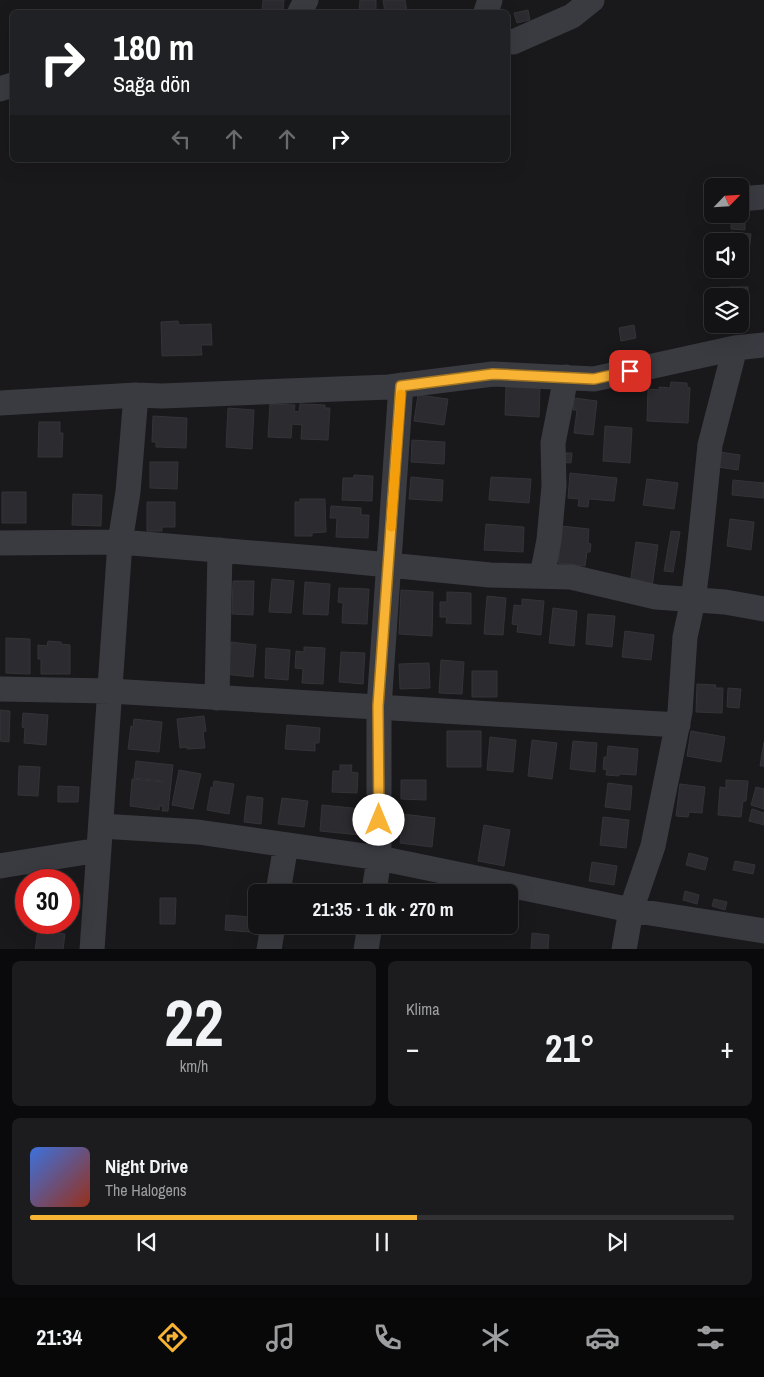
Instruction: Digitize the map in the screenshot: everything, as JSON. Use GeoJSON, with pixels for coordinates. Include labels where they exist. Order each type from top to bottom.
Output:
{"type":"FeatureCollection","features":[{"type":"Feature","properties":{"kind":"street"},"geometry":{"type":"LineString","coordinates":[[510,42],[572,16],[592,0]]}},
{"type":"Feature","properties":{"kind":"street"},"geometry":{"type":"LineString","coordinates":[[749,198],[764,197]]}},
{"type":"Feature","properties":{"kind":"street"},"geometry":{"type":"LineString","coordinates":[[0,403],[136,395],[162,396],[401,386],[493,374],[594,379],[735,348],[764,345]]}},
{"type":"Feature","properties":{"kind":"street"},"geometry":{"type":"LineString","coordinates":[[624,949],[631,910],[653,846],[678,725],[685,637],[693,600],[698,562],[710,445],[735,348]]}},
{"type":"Feature","properties":{"kind":"street"},"geometry":{"type":"LineString","coordinates":[[542,576],[549,540],[554,486],[553,443],[566,377]]}},
{"type":"Feature","properties":{"kind":"street"},"geometry":{"type":"LineString","coordinates":[[375,884],[379,858],[378,706],[401,386]]}},
{"type":"Feature","properties":{"kind":"street"},"geometry":{"type":"LineString","coordinates":[[92,949],[120,542],[128,492],[136,395]]}},
{"type":"Feature","properties":{"kind":"street"},"geometry":{"type":"LineString","coordinates":[[0,543],[120,542],[490,575],[571,577],[656,597],[726,602],[764,609]]}},
{"type":"Feature","properties":{"kind":"street"},"geometry":{"type":"LineString","coordinates":[[218,698],[220,550]]}},
{"type":"Feature","properties":{"kind":"street"},"geometry":{"type":"LineString","coordinates":[[0,690],[110,691],[678,725]]}},
{"type":"Feature","properties":{"kind":"street"},"geometry":{"type":"LineString","coordinates":[[0,866],[100,838],[198,832],[379,858],[631,910],[764,931]]}},
{"type":"Feature","properties":{"kind":"street"},"geometry":{"type":"LineString","coordinates":[[279,884],[286,845]]}},
{"type":"Feature","properties":{"kind":"street"},"geometry":{"type":"LineString","coordinates":[[269,949],[272,934]]}},
{"type":"Feature","properties":{"kind":"street"},"geometry":{"type":"LineString","coordinates":[[366,949],[369,934]]}},
{"type":"Feature","properties":{"kind":"building"},"geometry":{"type":"Polygon","coordinates":[[[263,0],[284,0],[283,10],[262,10],[263,0]]]}},
{"type":"Feature","properties":{"kind":"building"},"geometry":{"type":"Polygon","coordinates":[[[360,0],[376,0],[376,10],[359,10],[360,0]]]}},
{"type":"Feature","properties":{"kind":"building"},"geometry":{"type":"Polygon","coordinates":[[[383,0],[405,0],[407,10],[385,10],[383,0]]]}},
{"type":"Feature","properties":{"kind":"building"},"geometry":{"type":"Polygon","coordinates":[[[528,10],[530,20],[517,23],[514,13],[528,10]]]}},
{"type":"Feature","properties":{"kind":"building"},"geometry":{"type":"Polygon","coordinates":[[[731,223],[745,223],[745,230],[731,229],[731,223]]]}},
{"type":"Feature","properties":{"kind":"building"},"geometry":{"type":"Polygon","coordinates":[[[749,234],[751,234],[749,252],[749,234]]]}},
{"type":"Feature","properties":{"kind":"building"},"geometry":{"type":"Polygon","coordinates":[[[729,287],[748,287],[748,288],[729,287]]]}},
{"type":"Feature","properties":{"kind":"building"},"geometry":{"type":"Polygon","coordinates":[[[178,321],[179,325],[211,324],[212,345],[201,345],[202,355],[162,356],[161,322],[178,321]]]}},
{"type":"Feature","properties":{"kind":"building"},"geometry":{"type":"Polygon","coordinates":[[[634,325],[636,338],[621,341],[619,328],[634,325]]]}},
{"type":"Feature","properties":{"kind":"building"},"geometry":{"type":"Polygon","coordinates":[[[671,382],[687,383],[687,387],[690,388],[688,423],[647,421],[648,389],[670,388],[671,382]]]}},
{"type":"Feature","properties":{"kind":"building"},"geometry":{"type":"Polygon","coordinates":[[[506,386],[540,388],[539,417],[505,415],[506,386]]]}},
{"type":"Feature","properties":{"kind":"building"},"geometry":{"type":"Polygon","coordinates":[[[418,395],[448,399],[444,425],[414,421],[418,395]]]}},
{"type":"Feature","properties":{"kind":"building"},"geometry":{"type":"Polygon","coordinates":[[[574,398],[597,401],[593,435],[574,433],[577,410],[573,410],[574,398]]]}},
{"type":"Feature","properties":{"kind":"building"},"geometry":{"type":"Polygon","coordinates":[[[270,404],[295,405],[294,411],[299,412],[300,404],[325,405],[325,408],[330,408],[328,440],[301,439],[302,425],[292,424],[291,438],[268,437],[270,404]]]}},
{"type":"Feature","properties":{"kind":"building"},"geometry":{"type":"Polygon","coordinates":[[[228,408],[254,410],[252,449],[226,447],[228,408]]]}},
{"type":"Feature","properties":{"kind":"building"},"geometry":{"type":"Polygon","coordinates":[[[153,416],[187,418],[186,448],[156,447],[156,442],[152,442],[153,416]]]}},
{"type":"Feature","properties":{"kind":"building"},"geometry":{"type":"Polygon","coordinates":[[[39,422],[60,422],[60,433],[63,433],[62,457],[38,457],[39,422]]]}},
{"type":"Feature","properties":{"kind":"building"},"geometry":{"type":"Polygon","coordinates":[[[605,426],[632,428],[630,463],[603,461],[605,426]]]}},
{"type":"Feature","properties":{"kind":"building"},"geometry":{"type":"Polygon","coordinates":[[[412,440],[445,442],[444,464],[411,462],[412,440]]]}},
{"type":"Feature","properties":{"kind":"building"},"geometry":{"type":"Polygon","coordinates":[[[720,452],[740,455],[738,470],[718,467],[720,452]]]}},
{"type":"Feature","properties":{"kind":"building"},"geometry":{"type":"Polygon","coordinates":[[[559,453],[572,453],[571,463],[559,462],[559,453]]]}},
{"type":"Feature","properties":{"kind":"building"},"geometry":{"type":"Polygon","coordinates":[[[150,462],[178,462],[177,489],[150,488],[150,462]]]}},
{"type":"Feature","properties":{"kind":"building"},"geometry":{"type":"Polygon","coordinates":[[[570,473],[617,478],[614,501],[589,499],[588,507],[578,506],[579,499],[568,498],[570,473]]]}},
{"type":"Feature","properties":{"kind":"building"},"geometry":{"type":"Polygon","coordinates":[[[354,475],[373,476],[372,501],[342,500],[343,478],[354,478],[354,475]]]}},
{"type":"Feature","properties":{"kind":"building"},"geometry":{"type":"Polygon","coordinates":[[[411,477],[443,480],[442,501],[409,499],[411,477]]]}},
{"type":"Feature","properties":{"kind":"building"},"geometry":{"type":"Polygon","coordinates":[[[491,477],[531,479],[529,503],[489,500],[491,477]]]}},
{"type":"Feature","properties":{"kind":"building"},"geometry":{"type":"Polygon","coordinates":[[[647,479],[678,483],[674,509],[643,505],[647,479]]]}},
{"type":"Feature","properties":{"kind":"building"},"geometry":{"type":"Polygon","coordinates":[[[733,480],[764,483],[764,498],[732,495],[733,480]]]}},
{"type":"Feature","properties":{"kind":"building"},"geometry":{"type":"Polygon","coordinates":[[[2,492],[26,492],[26,523],[2,523],[2,492]]]}},
{"type":"Feature","properties":{"kind":"building"},"geometry":{"type":"Polygon","coordinates":[[[73,494],[102,495],[101,526],[72,525],[73,494]]]}},
{"type":"Feature","properties":{"kind":"building"},"geometry":{"type":"Polygon","coordinates":[[[300,499],[325,499],[326,532],[312,533],[312,536],[295,536],[295,502],[300,502],[300,499]]]}},
{"type":"Feature","properties":{"kind":"building"},"geometry":{"type":"Polygon","coordinates":[[[147,502],[175,502],[175,527],[162,527],[162,531],[147,531],[147,502]]]}},
{"type":"Feature","properties":{"kind":"building"},"geometry":{"type":"Polygon","coordinates":[[[331,506],[361,508],[361,515],[369,515],[368,538],[336,537],[337,518],[330,518],[331,506]]]}},
{"type":"Feature","properties":{"kind":"building"},"geometry":{"type":"Polygon","coordinates":[[[730,519],[754,522],[751,550],[727,546],[730,519]]]}},
{"type":"Feature","properties":{"kind":"building"},"geometry":{"type":"Polygon","coordinates":[[[486,524],[524,527],[523,552],[484,550],[486,524]]]}},
{"type":"Feature","properties":{"kind":"building"},"geometry":{"type":"Polygon","coordinates":[[[562,526],[589,529],[588,543],[591,544],[590,552],[587,552],[585,566],[558,563],[562,526]]]}},
{"type":"Feature","properties":{"kind":"building"},"geometry":{"type":"Polygon","coordinates":[[[671,531],[680,532],[673,572],[664,571],[671,531]]]}},
{"type":"Feature","properties":{"kind":"building"},"geometry":{"type":"Polygon","coordinates":[[[636,542],[658,545],[652,587],[630,584],[636,542]]]}},
{"type":"Feature","properties":{"kind":"building"},"geometry":{"type":"Polygon","coordinates":[[[272,579],[294,581],[291,613],[269,612],[272,579]]]}},
{"type":"Feature","properties":{"kind":"building"},"geometry":{"type":"Polygon","coordinates":[[[233,581],[254,581],[253,615],[232,614],[233,581]]]}},
{"type":"Feature","properties":{"kind":"building"},"geometry":{"type":"Polygon","coordinates":[[[305,582],[330,584],[328,615],[303,614],[305,582]]]}},
{"type":"Feature","properties":{"kind":"building"},"geometry":{"type":"Polygon","coordinates":[[[339,588],[369,589],[367,624],[342,623],[343,603],[338,602],[339,588]]]}},
{"type":"Feature","properties":{"kind":"building"},"geometry":{"type":"Polygon","coordinates":[[[401,590],[433,592],[432,636],[399,634],[401,590]]]}},
{"type":"Feature","properties":{"kind":"building"},"geometry":{"type":"Polygon","coordinates":[[[447,592],[471,593],[471,624],[446,623],[447,617],[440,617],[440,602],[447,602],[447,592]]]}},
{"type":"Feature","properties":{"kind":"building"},"geometry":{"type":"Polygon","coordinates":[[[487,596],[506,598],[503,635],[484,634],[487,596]]]}},
{"type":"Feature","properties":{"kind":"building"},"geometry":{"type":"Polygon","coordinates":[[[522,599],[544,601],[541,635],[517,632],[518,625],[512,624],[514,605],[522,606],[522,599]]]}},
{"type":"Feature","properties":{"kind":"building"},"geometry":{"type":"Polygon","coordinates":[[[553,608],[577,611],[574,646],[549,643],[553,608]]]}},
{"type":"Feature","properties":{"kind":"building"},"geometry":{"type":"Polygon","coordinates":[[[588,614],[615,616],[612,647],[586,644],[588,614]]]}},
{"type":"Feature","properties":{"kind":"building"},"geometry":{"type":"Polygon","coordinates":[[[625,631],[654,635],[651,660],[622,657],[625,631]]]}},
{"type":"Feature","properties":{"kind":"building"},"geometry":{"type":"Polygon","coordinates":[[[6,638],[30,639],[30,674],[6,673],[6,638]]]}},
{"type":"Feature","properties":{"kind":"building"},"geometry":{"type":"Polygon","coordinates":[[[48,641],[70,645],[70,674],[41,674],[41,659],[38,659],[38,645],[47,646],[48,641]]]}},
{"type":"Feature","properties":{"kind":"building"},"geometry":{"type":"Polygon","coordinates":[[[231,642],[256,645],[253,677],[223,674],[230,655],[231,642]]]}},
{"type":"Feature","properties":{"kind":"building"},"geometry":{"type":"Polygon","coordinates":[[[304,647],[325,648],[323,684],[302,683],[303,669],[295,668],[296,651],[304,652],[304,647]]]}},
{"type":"Feature","properties":{"kind":"building"},"geometry":{"type":"Polygon","coordinates":[[[266,648],[290,650],[288,680],[265,678],[266,648]]]}},
{"type":"Feature","properties":{"kind":"building"},"geometry":{"type":"Polygon","coordinates":[[[341,652],[365,653],[363,684],[339,682],[341,652]]]}},
{"type":"Feature","properties":{"kind":"building"},"geometry":{"type":"Polygon","coordinates":[[[441,660],[464,662],[462,694],[439,693],[441,660]]]}},
{"type":"Feature","properties":{"kind":"building"},"geometry":{"type":"Polygon","coordinates":[[[429,663],[430,688],[400,689],[399,664],[429,663]]]}},
{"type":"Feature","properties":{"kind":"building"},"geometry":{"type":"Polygon","coordinates":[[[472,671],[497,671],[497,697],[472,697],[472,671]]]}},
{"type":"Feature","properties":{"kind":"building"},"geometry":{"type":"Polygon","coordinates":[[[697,684],[716,685],[715,688],[723,688],[722,713],[696,712],[697,684]]]}},
{"type":"Feature","properties":{"kind":"building"},"geometry":{"type":"Polygon","coordinates":[[[728,688],[741,689],[739,708],[727,707],[728,688]]]}},
{"type":"Feature","properties":{"kind":"building"},"geometry":{"type":"Polygon","coordinates":[[[0,710],[10,711],[9,742],[0,741],[0,710]]]}},
{"type":"Feature","properties":{"kind":"building"},"geometry":{"type":"Polygon","coordinates":[[[23,713],[48,715],[46,745],[24,743],[23,713]]]}},
{"type":"Feature","properties":{"kind":"building"},"geometry":{"type":"Polygon","coordinates":[[[204,716],[206,731],[203,732],[205,748],[180,748],[177,719],[204,716]]]}},
{"type":"Feature","properties":{"kind":"building"},"geometry":{"type":"Polygon","coordinates":[[[134,719],[162,722],[159,752],[128,749],[131,726],[133,727],[134,719]]]}},
{"type":"Feature","properties":{"kind":"building"},"geometry":{"type":"Polygon","coordinates":[[[287,725],[320,728],[319,743],[315,743],[315,751],[285,749],[287,725]]]}},
{"type":"Feature","properties":{"kind":"building"},"geometry":{"type":"Polygon","coordinates":[[[447,731],[481,731],[481,767],[447,767],[447,731]]]}},
{"type":"Feature","properties":{"kind":"building"},"geometry":{"type":"Polygon","coordinates":[[[691,731],[725,737],[721,762],[687,756],[691,731]]]}},
{"type":"Feature","properties":{"kind":"building"},"geometry":{"type":"Polygon","coordinates":[[[490,737],[516,740],[513,772],[487,770],[490,737]]]}},
{"type":"Feature","properties":{"kind":"building"},"geometry":{"type":"Polygon","coordinates":[[[532,740],[557,743],[552,779],[528,776],[532,740]]]}},
{"type":"Feature","properties":{"kind":"building"},"geometry":{"type":"Polygon","coordinates":[[[573,741],[597,743],[595,772],[570,769],[573,741]]]}},
{"type":"Feature","properties":{"kind":"building"},"geometry":{"type":"Polygon","coordinates":[[[764,742],[764,766],[760,766],[764,742]]]}},
{"type":"Feature","properties":{"kind":"building"},"geometry":{"type":"Polygon","coordinates":[[[608,746],[638,749],[636,775],[606,775],[607,770],[603,769],[604,757],[607,757],[608,746]]]}},
{"type":"Feature","properties":{"kind":"building"},"geometry":{"type":"Polygon","coordinates":[[[136,761],[173,765],[168,811],[162,811],[163,806],[160,806],[159,810],[130,806],[132,779],[163,782],[134,778],[136,761]]]}},
{"type":"Feature","properties":{"kind":"building"},"geometry":{"type":"Polygon","coordinates":[[[340,765],[352,765],[351,772],[358,773],[357,793],[332,792],[333,771],[340,771],[340,765]]]}},
{"type":"Feature","properties":{"kind":"building"},"geometry":{"type":"Polygon","coordinates":[[[19,766],[40,767],[38,796],[18,795],[19,766]]]}},
{"type":"Feature","properties":{"kind":"building"},"geometry":{"type":"Polygon","coordinates":[[[179,770],[201,774],[193,809],[172,805],[179,770]]]}},
{"type":"Feature","properties":{"kind":"building"},"geometry":{"type":"Polygon","coordinates":[[[401,780],[426,780],[426,800],[401,799],[401,780]]]}},
{"type":"Feature","properties":{"kind":"building"},"geometry":{"type":"Polygon","coordinates":[[[726,780],[748,781],[746,801],[743,801],[741,817],[718,815],[720,787],[726,788],[726,780]]]}},
{"type":"Feature","properties":{"kind":"building"},"geometry":{"type":"Polygon","coordinates":[[[214,781],[234,784],[229,814],[207,810],[211,787],[213,788],[214,781]]]}},
{"type":"Feature","properties":{"kind":"building"},"geometry":{"type":"Polygon","coordinates":[[[608,783],[632,786],[630,810],[605,807],[608,783]]]}},
{"type":"Feature","properties":{"kind":"building"},"geometry":{"type":"Polygon","coordinates":[[[680,784],[705,787],[702,813],[689,812],[688,817],[676,816],[680,784]]]}},
{"type":"Feature","properties":{"kind":"building"},"geometry":{"type":"Polygon","coordinates":[[[58,786],[79,787],[78,802],[58,802],[58,786]]]}},
{"type":"Feature","properties":{"kind":"building"},"geometry":{"type":"Polygon","coordinates":[[[756,787],[764,789],[764,809],[751,805],[756,787]]]}},
{"type":"Feature","properties":{"kind":"building"},"geometry":{"type":"Polygon","coordinates":[[[247,796],[263,798],[261,824],[244,822],[247,796]]]}},
{"type":"Feature","properties":{"kind":"building"},"geometry":{"type":"Polygon","coordinates":[[[282,798],[308,801],[304,827],[278,824],[282,798]]]}},
{"type":"Feature","properties":{"kind":"building"},"geometry":{"type":"Polygon","coordinates":[[[322,805],[362,809],[360,835],[320,831],[322,805]]]}},
{"type":"Feature","properties":{"kind":"building"},"geometry":{"type":"Polygon","coordinates":[[[752,809],[764,813],[764,825],[749,821],[752,809]]]}},
{"type":"Feature","properties":{"kind":"building"},"geometry":{"type":"Polygon","coordinates":[[[403,814],[435,818],[432,847],[400,843],[403,814]]]}},
{"type":"Feature","properties":{"kind":"building"},"geometry":{"type":"Polygon","coordinates":[[[603,817],[629,820],[626,848],[600,845],[603,817]]]}},
{"type":"Feature","properties":{"kind":"building"},"geometry":{"type":"Polygon","coordinates":[[[484,825],[510,830],[504,866],[478,861],[484,825]]]}},
{"type":"Feature","properties":{"kind":"building"},"geometry":{"type":"Polygon","coordinates":[[[689,853],[708,858],[705,870],[686,865],[689,853]]]}},
{"type":"Feature","properties":{"kind":"building"},"geometry":{"type":"Polygon","coordinates":[[[735,861],[755,865],[753,874],[733,870],[735,861]]]}},
{"type":"Feature","properties":{"kind":"building"},"geometry":{"type":"Polygon","coordinates":[[[592,862],[617,866],[614,885],[589,881],[592,862]]]}},
{"type":"Feature","properties":{"kind":"building"},"geometry":{"type":"Polygon","coordinates":[[[685,891],[699,895],[697,904],[683,900],[685,891]]]}},
{"type":"Feature","properties":{"kind":"building"},"geometry":{"type":"Polygon","coordinates":[[[160,898],[176,898],[175,924],[160,924],[160,898]]]}},
{"type":"Feature","properties":{"kind":"building"},"geometry":{"type":"Polygon","coordinates":[[[714,899],[727,902],[725,910],[712,906],[714,899]]]}},
{"type":"Feature","properties":{"kind":"building"},"geometry":{"type":"Polygon","coordinates":[[[226,915],[248,917],[248,932],[225,930],[226,915]]]}},
{"type":"Feature","properties":{"kind":"building"},"geometry":{"type":"Polygon","coordinates":[[[532,933],[549,935],[548,949],[531,949],[532,933]]]}},
{"type":"Feature","properties":{"kind":"building"},"geometry":{"type":"Polygon","coordinates":[[[37,934],[65,934],[63,949],[35,949],[37,934]]]}},
{"type":"Feature","properties":{"kind":"slow traffic"},"geometry":{"type":"LineString","coordinates":[[391,527],[401,394]]}},
{"type":"Feature","properties":{"kind":"route"},"geometry":{"type":"LineString","coordinates":[[379,820],[378,706],[401,386],[493,374],[594,379],[630,371]]}}]}
